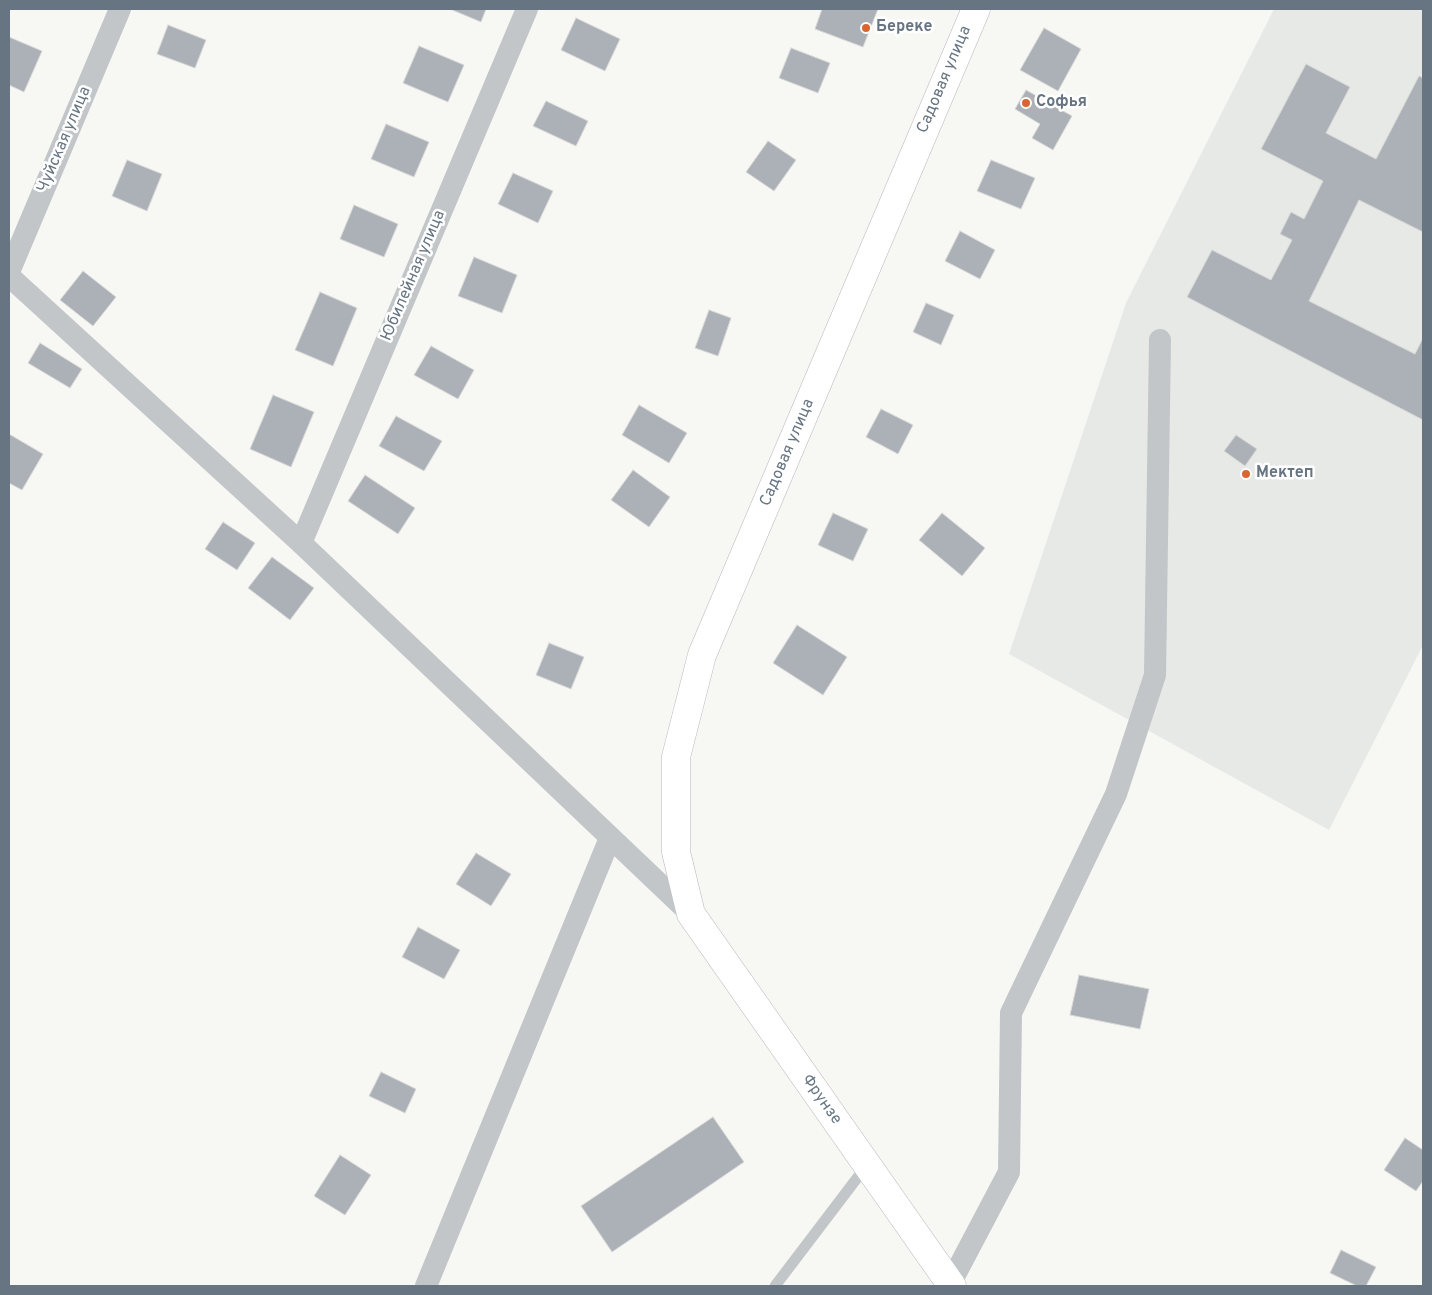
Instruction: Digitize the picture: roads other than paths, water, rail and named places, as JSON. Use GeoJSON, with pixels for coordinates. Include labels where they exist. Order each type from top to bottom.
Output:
{"type":"FeatureCollection","features":[{"type":"Feature","properties":{"kind":"street","name":"Чуйская улица"},"geometry":{"type":"LineString","coordinates":[[9,274],[120,9]]}},
{"type":"Feature","properties":{"kind":"street","name":"Юбилейная улица"},"geometry":{"type":"LineString","coordinates":[[300,543],[527,9]]}},
{"type":"Feature","properties":{"kind":"street","name":"Садовая улица"},"geometry":{"type":"LineString","coordinates":[[691,914],[676,852],[676,757],[702,656],[976,9]]}},
{"type":"Feature","properties":{"kind":"street"},"geometry":{"type":"LineString","coordinates":[[9,274],[300,543],[691,914]]}},
{"type":"Feature","properties":{"kind":"street"},"geometry":{"type":"LineString","coordinates":[[951,1285],[1009,1172],[1011,1013],[1116,794],[1155,675],[1160,340]]}},
{"type":"Feature","properties":{"kind":"street"},"geometry":{"type":"LineString","coordinates":[[426,1286],[610,838]]}},
{"type":"Feature","properties":{"kind":"street","name":"Фрунзе"},"geometry":{"type":"LineString","coordinates":[[691,914],[951,1285]]}},
{"type":"Feature","properties":{"kind":"lane"},"geometry":{"type":"LineString","coordinates":[[775,1286],[867,1165]]}},
{"type":"Feature","properties":{"kind":"place","name":"Береке"},"geometry":{"type":"Point","coordinates":[866,28]}},
{"type":"Feature","properties":{"kind":"place","name":"Софья"},"geometry":{"type":"Point","coordinates":[1026,103]}},
{"type":"Feature","properties":{"kind":"place","name":"Мектеп"},"geometry":{"type":"Point","coordinates":[1246,474]}}]}
